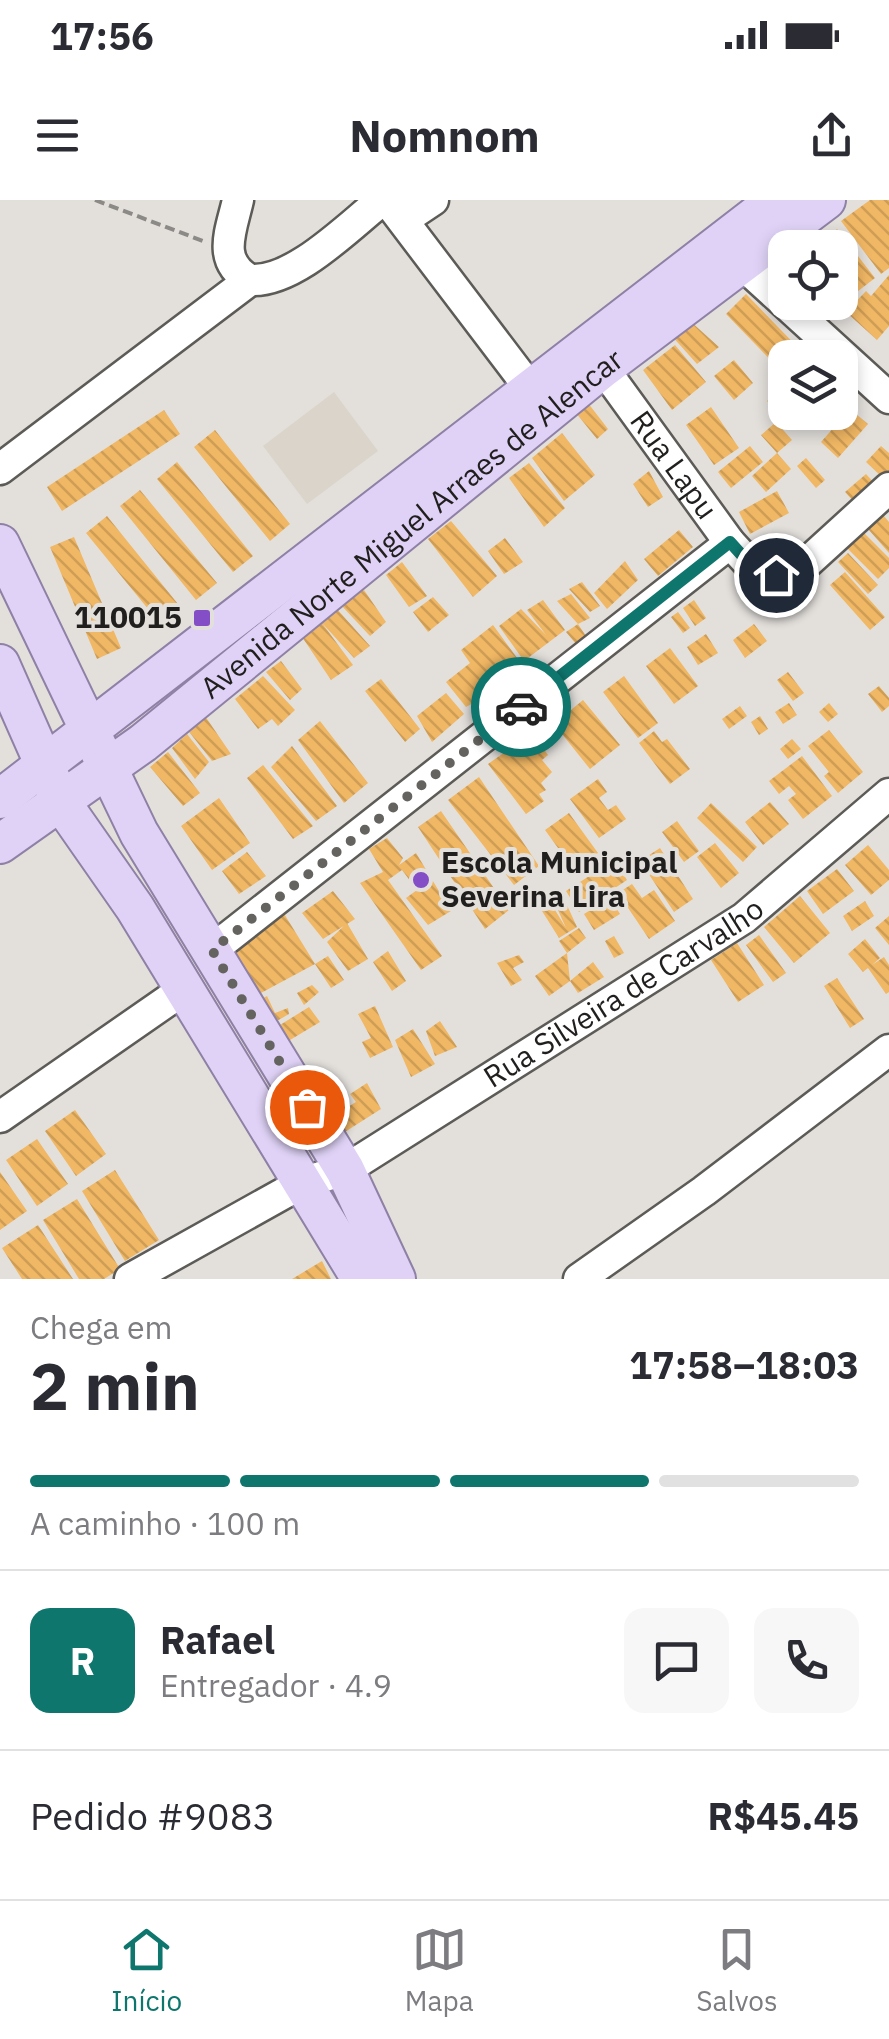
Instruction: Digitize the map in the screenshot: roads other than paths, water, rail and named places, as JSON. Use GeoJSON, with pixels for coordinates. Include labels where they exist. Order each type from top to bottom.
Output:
{"type":"FeatureCollection","features":[{"type":"Feature","properties":{"kind":"main road","name":"Avenida Norte Miguel Arraes de Alencar"},"geometry":{"type":"LineString","coordinates":[[0,799],[776,200]]}},
{"type":"Feature","properties":{"kind":"main road","name":"Avenida Norte Miguel Arraes de Alencar"},"geometry":{"type":"LineString","coordinates":[[0,844],[109,768],[603,368],[826,200]]}},
{"type":"Feature","properties":{"kind":"main road"},"geometry":{"type":"LineString","coordinates":[[0,544],[139,833],[345,1170],[396,1279]]}},
{"type":"Feature","properties":{"kind":"main road"},"geometry":{"type":"LineString","coordinates":[[0,664],[60,802],[134,908],[360,1279]]}},
{"type":"Feature","properties":{"kind":"street"},"geometry":{"type":"LineString","coordinates":[[238,200],[226,250],[235,270],[250,280],[268,280],[299,264],[391,207],[433,200]]}},
{"type":"Feature","properties":{"kind":"street"},"geometry":{"type":"LineString","coordinates":[[391,207],[532,391]]}},
{"type":"Feature","properties":{"kind":"street"},"geometry":{"type":"LineString","coordinates":[[741,262],[889,398]]}},
{"type":"Feature","properties":{"kind":"street"},"geometry":{"type":"LineString","coordinates":[[0,469],[250,280]]}},
{"type":"Feature","properties":{"kind":"street","name":"Rua Lapu"},"geometry":{"type":"LineString","coordinates":[[603,368],[730,542],[756,571],[776,575],[799,570],[889,488]]}},
{"type":"Feature","properties":{"kind":"street"},"geometry":{"type":"LineString","coordinates":[[212,950],[730,542]]}},
{"type":"Feature","properties":{"kind":"street","name":"Rua Silveira de Carvalho"},"geometry":{"type":"LineString","coordinates":[[130,1279],[304,1182],[345,1170],[744,918],[889,794]]}},
{"type":"Feature","properties":{"kind":"street"},"geometry":{"type":"LineString","coordinates":[[0,1117],[183,990]]}},
{"type":"Feature","properties":{"kind":"street"},"geometry":{"type":"LineString","coordinates":[[579,1279],[704,1191],[889,1050]]}},
{"type":"Feature","properties":{"kind":"place","name":"110015"},"geometry":{"type":"Point","coordinates":[202,618]}},
{"type":"Feature","properties":{"kind":"place","name":"Escola Municipal Severina Lira"},"geometry":{"type":"Point","coordinates":[421,880]}}]}
